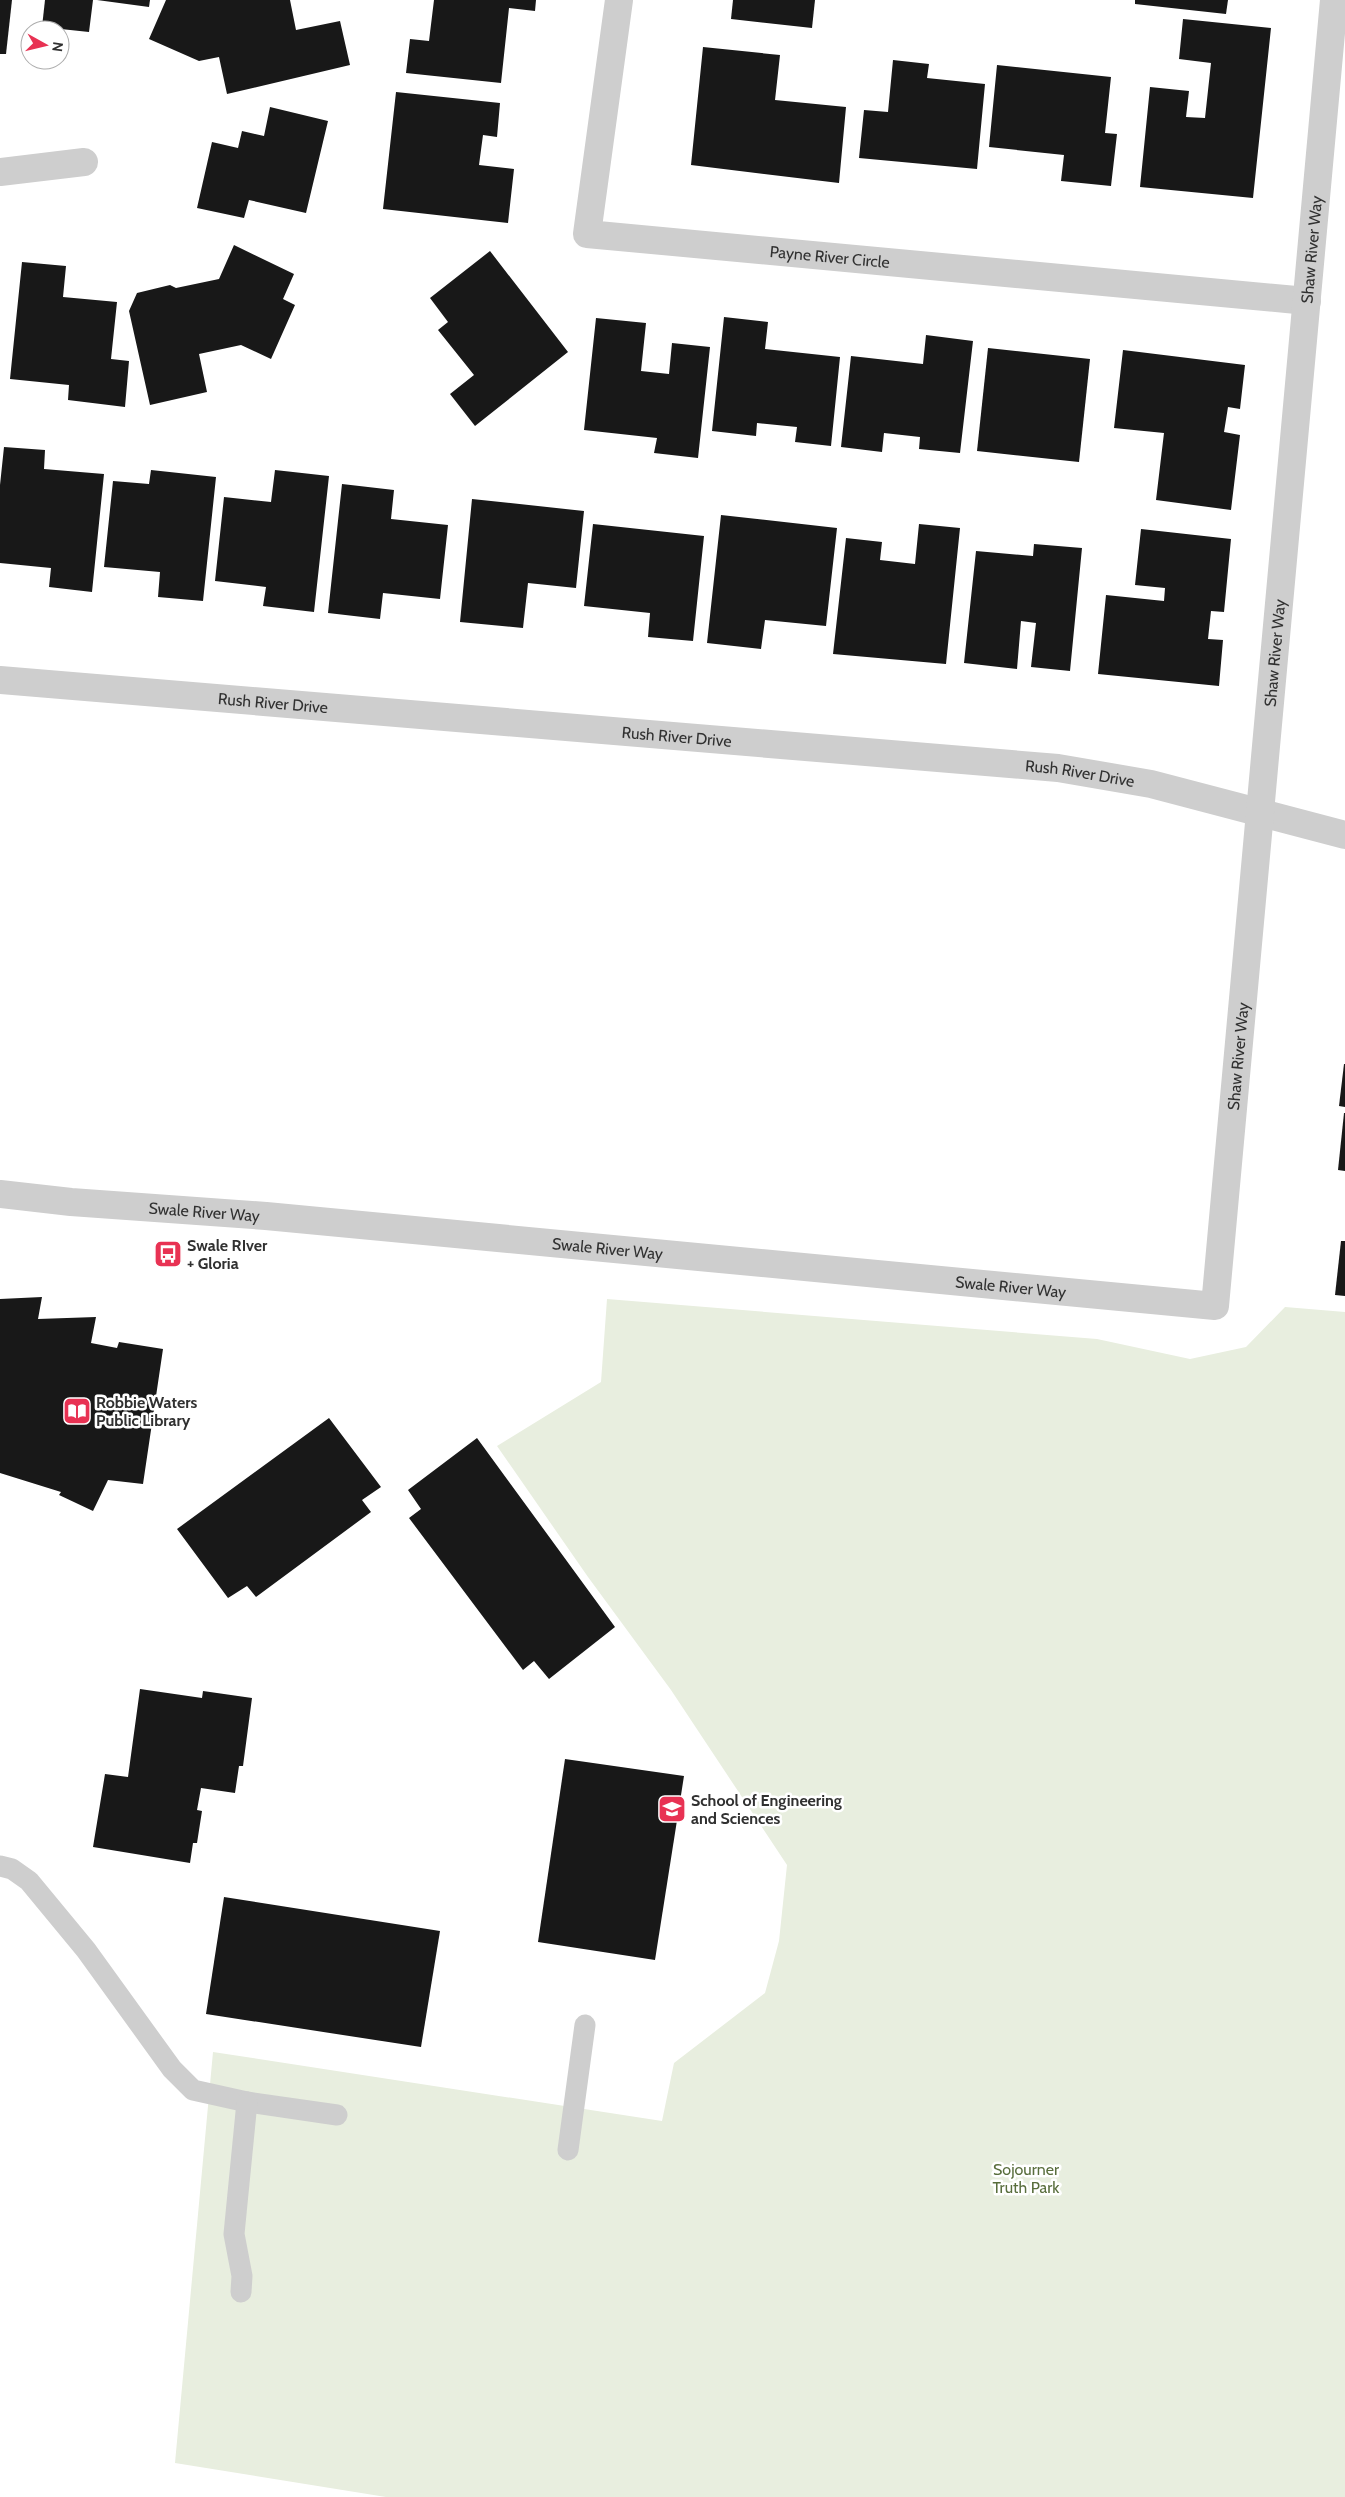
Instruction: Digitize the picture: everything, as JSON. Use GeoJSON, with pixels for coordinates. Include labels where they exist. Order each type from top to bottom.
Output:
{"type":"FeatureCollection","features":[{"type":"Feature","properties":{"kind":"street","name":"Payne River Circle"},"geometry":{"type":"LineString","coordinates":[[619,0],[587,234],[1307,301]]}},
{"type":"Feature","properties":{"kind":"street","name":"Shaw River Way"},"geometry":{"type":"LineString","coordinates":[[1216,1306],[1334,0]]}},
{"type":"Feature","properties":{"kind":"street"},"geometry":{"type":"LineString","coordinates":[[0,172],[84,162]]}},
{"type":"Feature","properties":{"kind":"street","name":"Rush River Drive"},"geometry":{"type":"LineString","coordinates":[[0,680],[1058,768],[1151,784],[1345,835]]}},
{"type":"Feature","properties":{"kind":"street","name":"Swale River Way"},"geometry":{"type":"LineString","coordinates":[[0,1194],[70,1202],[276,1217],[1216,1306]]}},
{"type":"Feature","properties":{"kind":"lane"},"geometry":{"type":"LineString","coordinates":[[0,1866],[12,1869],[29,1881],[86,1950],[172,2068],[193,2090],[247,2102],[337,2116]]}},
{"type":"Feature","properties":{"kind":"lane"},"geometry":{"type":"LineString","coordinates":[[568,2150],[585,2025]]}},
{"type":"Feature","properties":{"kind":"lane"},"geometry":{"type":"LineString","coordinates":[[241,2292],[242,2276],[234,2234],[247,2102]]}},
{"type":"Feature","properties":{"kind":"green space","name":"Sojourner Truth Park"},"geometry":{"type":"Polygon","coordinates":[[[607,1299],[1097,1339],[1190,1359],[1246,1347],[1285,1307],[1345,1312],[1345,2497],[386,2497],[175,2463],[213,2052],[662,2121],[674,2063],[765,1993],[779,1941],[787,1865],[671,1690],[588,1577],[497,1446],[601,1382],[607,1299]]]}},
{"type":"Feature","properties":{"kind":"building"},"geometry":{"type":"Polygon","coordinates":[[[0,0],[12,0],[6,54],[0,54],[0,0]]]}},
{"type":"Feature","properties":{"kind":"building"},"geometry":{"type":"Polygon","coordinates":[[[45,0],[93,0],[89,32],[70,30],[70,20],[43,20],[45,0]]]}},
{"type":"Feature","properties":{"kind":"building"},"geometry":{"type":"Polygon","coordinates":[[[97,0],[150,0],[149,7],[97,0]]]}},
{"type":"Feature","properties":{"kind":"building"},"geometry":{"type":"Polygon","coordinates":[[[166,0],[290,0],[296,30],[340,21],[350,65],[227,94],[219,57],[199,61],[149,39],[166,0]]]}},
{"type":"Feature","properties":{"kind":"building"},"geometry":{"type":"Polygon","coordinates":[[[434,0],[536,0],[535,11],[509,8],[501,83],[406,73],[410,39],[429,41],[434,0]]]}},
{"type":"Feature","properties":{"kind":"building"},"geometry":{"type":"Polygon","coordinates":[[[733,0],[815,0],[812,28],[731,19],[733,0]]]}},
{"type":"Feature","properties":{"kind":"building"},"geometry":{"type":"Polygon","coordinates":[[[1135,0],[1228,0],[1226,14],[1135,4],[1135,0]]]}},
{"type":"Feature","properties":{"kind":"building"},"geometry":{"type":"Polygon","coordinates":[[[1183,19],[1271,28],[1253,198],[1140,187],[1150,87],[1189,91],[1186,117],[1205,118],[1211,63],[1179,59],[1183,19]]]}},
{"type":"Feature","properties":{"kind":"building"},"geometry":{"type":"Polygon","coordinates":[[[703,47],[780,55],[775,100],[846,107],[839,183],[691,165],[703,47]]]}},
{"type":"Feature","properties":{"kind":"building"},"geometry":{"type":"Polygon","coordinates":[[[893,60],[929,64],[927,78],[985,84],[977,169],[859,158],[864,110],[888,112],[893,60]]]}},
{"type":"Feature","properties":{"kind":"building"},"geometry":{"type":"Polygon","coordinates":[[[997,65],[1111,77],[1105,133],[1117,134],[1111,186],[1061,181],[1064,155],[989,147],[997,65]]]}},
{"type":"Feature","properties":{"kind":"building"},"geometry":{"type":"Polygon","coordinates":[[[396,92],[500,103],[497,137],[483,135],[479,165],[514,169],[508,223],[383,209],[396,92]]]}},
{"type":"Feature","properties":{"kind":"building"},"geometry":{"type":"Polygon","coordinates":[[[270,107],[328,121],[306,213],[249,200],[244,218],[197,208],[212,142],[238,148],[242,131],[264,136],[270,107]]]}},
{"type":"Feature","properties":{"kind":"building"},"geometry":{"type":"Polygon","coordinates":[[[234,245],[294,274],[283,299],[295,305],[271,359],[241,345],[199,354],[207,392],[150,405],[129,311],[137,293],[170,285],[176,288],[219,279],[234,245]]]}},
{"type":"Feature","properties":{"kind":"building"},"geometry":{"type":"Polygon","coordinates":[[[490,251],[568,352],[475,426],[450,394],[474,375],[438,330],[448,322],[430,298],[490,251]]]}},
{"type":"Feature","properties":{"kind":"building"},"geometry":{"type":"Polygon","coordinates":[[[22,262],[66,266],[63,297],[117,302],[111,359],[129,361],[125,407],[68,400],[69,385],[10,379],[22,262]]]}},
{"type":"Feature","properties":{"kind":"building"},"geometry":{"type":"Polygon","coordinates":[[[724,317],[768,322],[765,349],[840,357],[831,446],[795,442],[797,427],[757,423],[756,436],[712,431],[724,317]]]}},
{"type":"Feature","properties":{"kind":"building"},"geometry":{"type":"Polygon","coordinates":[[[596,318],[646,323],[641,371],[669,374],[672,343],[710,347],[698,458],[654,453],[657,438],[584,430],[596,318]]]}},
{"type":"Feature","properties":{"kind":"building"},"geometry":{"type":"Polygon","coordinates":[[[926,335],[973,341],[960,453],[919,449],[920,437],[884,433],[882,452],[841,447],[851,356],[923,364],[926,335]]]}},
{"type":"Feature","properties":{"kind":"building"},"geometry":{"type":"Polygon","coordinates":[[[988,348],[1090,359],[1079,462],[977,451],[988,348]]]}},
{"type":"Feature","properties":{"kind":"building"},"geometry":{"type":"Polygon","coordinates":[[[1123,350],[1245,365],[1240,409],[1228,407],[1224,432],[1240,435],[1231,510],[1156,500],[1164,433],[1114,428],[1123,350]]]}},
{"type":"Feature","properties":{"kind":"building"},"geometry":{"type":"Polygon","coordinates":[[[4,447],[45,450],[44,469],[104,474],[92,592],[49,587],[51,568],[0,563],[0,485],[4,447]]]}},
{"type":"Feature","properties":{"kind":"building"},"geometry":{"type":"Polygon","coordinates":[[[151,470],[216,477],[203,601],[158,597],[160,572],[104,567],[113,481],[149,484],[151,470]]]}},
{"type":"Feature","properties":{"kind":"building"},"geometry":{"type":"Polygon","coordinates":[[[275,470],[329,476],[314,612],[263,606],[266,587],[215,581],[224,497],[271,502],[275,470]]]}},
{"type":"Feature","properties":{"kind":"building"},"geometry":{"type":"Polygon","coordinates":[[[342,484],[394,490],[391,519],[448,525],[440,599],[383,593],[380,619],[328,613],[342,484]]]}},
{"type":"Feature","properties":{"kind":"building"},"geometry":{"type":"Polygon","coordinates":[[[472,499],[584,511],[576,588],[528,583],[523,628],[460,622],[472,499]]]}},
{"type":"Feature","properties":{"kind":"building"},"geometry":{"type":"Polygon","coordinates":[[[721,515],[837,528],[826,626],[765,620],[761,649],[707,643],[721,515]]]}},
{"type":"Feature","properties":{"kind":"building"},"geometry":{"type":"Polygon","coordinates":[[[593,524],[704,536],[693,641],[648,637],[650,613],[584,606],[593,524]]]}},
{"type":"Feature","properties":{"kind":"building"},"geometry":{"type":"Polygon","coordinates":[[[919,524],[960,528],[946,664],[833,654],[846,538],[882,542],[880,560],[915,564],[919,524]]]}},
{"type":"Feature","properties":{"kind":"building"},"geometry":{"type":"Polygon","coordinates":[[[1141,529],[1231,539],[1224,612],[1211,611],[1208,639],[1223,640],[1219,686],[1098,674],[1106,595],[1164,601],[1165,588],[1135,585],[1141,529]]]}},
{"type":"Feature","properties":{"kind":"building"},"geometry":{"type":"Polygon","coordinates":[[[1034,544],[1082,548],[1070,671],[1031,667],[1036,623],[1021,621],[1017,669],[964,663],[976,551],[1033,556],[1034,544]]]}},
{"type":"Feature","properties":{"kind":"building"},"geometry":{"type":"Polygon","coordinates":[[[1345,1064],[1345,1107],[1339,1106],[1345,1064]]]}},
{"type":"Feature","properties":{"kind":"building"},"geometry":{"type":"Polygon","coordinates":[[[1345,1113],[1345,1171],[1338,1170],[1345,1113]]]}},
{"type":"Feature","properties":{"kind":"building"},"geometry":{"type":"Polygon","coordinates":[[[1341,1241],[1345,1241],[1345,1296],[1335,1295],[1341,1241]]]}},
{"type":"Feature","properties":{"kind":"building","name":"Robbie Waters Public Library"},"geometry":{"type":"Polygon","coordinates":[[[42,1297],[38,1319],[96,1317],[91,1343],[117,1348],[119,1342],[163,1349],[143,1484],[108,1480],[93,1511],[59,1495],[61,1492],[0,1473],[0,1299],[42,1297]]]}},
{"type":"Feature","properties":{"kind":"building"},"geometry":{"type":"Polygon","coordinates":[[[329,1418],[381,1487],[362,1500],[371,1512],[256,1597],[247,1586],[228,1598],[177,1529],[329,1418]]]}},
{"type":"Feature","properties":{"kind":"building"},"geometry":{"type":"Polygon","coordinates":[[[477,1438],[615,1627],[549,1679],[534,1661],[523,1670],[409,1518],[421,1509],[408,1490],[477,1438]]]}},
{"type":"Feature","properties":{"kind":"building"},"geometry":{"type":"Polygon","coordinates":[[[140,1689],[202,1698],[203,1691],[252,1698],[243,1766],[239,1766],[235,1793],[201,1788],[197,1810],[202,1811],[197,1843],[193,1843],[190,1863],[93,1847],[105,1774],[128,1777],[140,1689]]]}},
{"type":"Feature","properties":{"kind":"building"},"geometry":{"type":"Polygon","coordinates":[[[565,1759],[684,1776],[655,1960],[538,1942],[565,1759]]]}},
{"type":"Feature","properties":{"kind":"building"},"geometry":{"type":"Polygon","coordinates":[[[224,1897],[440,1931],[421,2047],[206,2014],[224,1897]]]}},
{"type":"Feature","properties":{"kind":"place","name":"Swale RIver + Gloria"},"geometry":{"type":"Point","coordinates":[168,1254]}},
{"type":"Feature","properties":{"kind":"place","name":"Robbie Waters Public Library"},"geometry":{"type":"Point","coordinates":[77,1411]}},
{"type":"Feature","properties":{"kind":"place","name":"School of Engineering and Sciences"},"geometry":{"type":"Point","coordinates":[672,1809]}}]}
